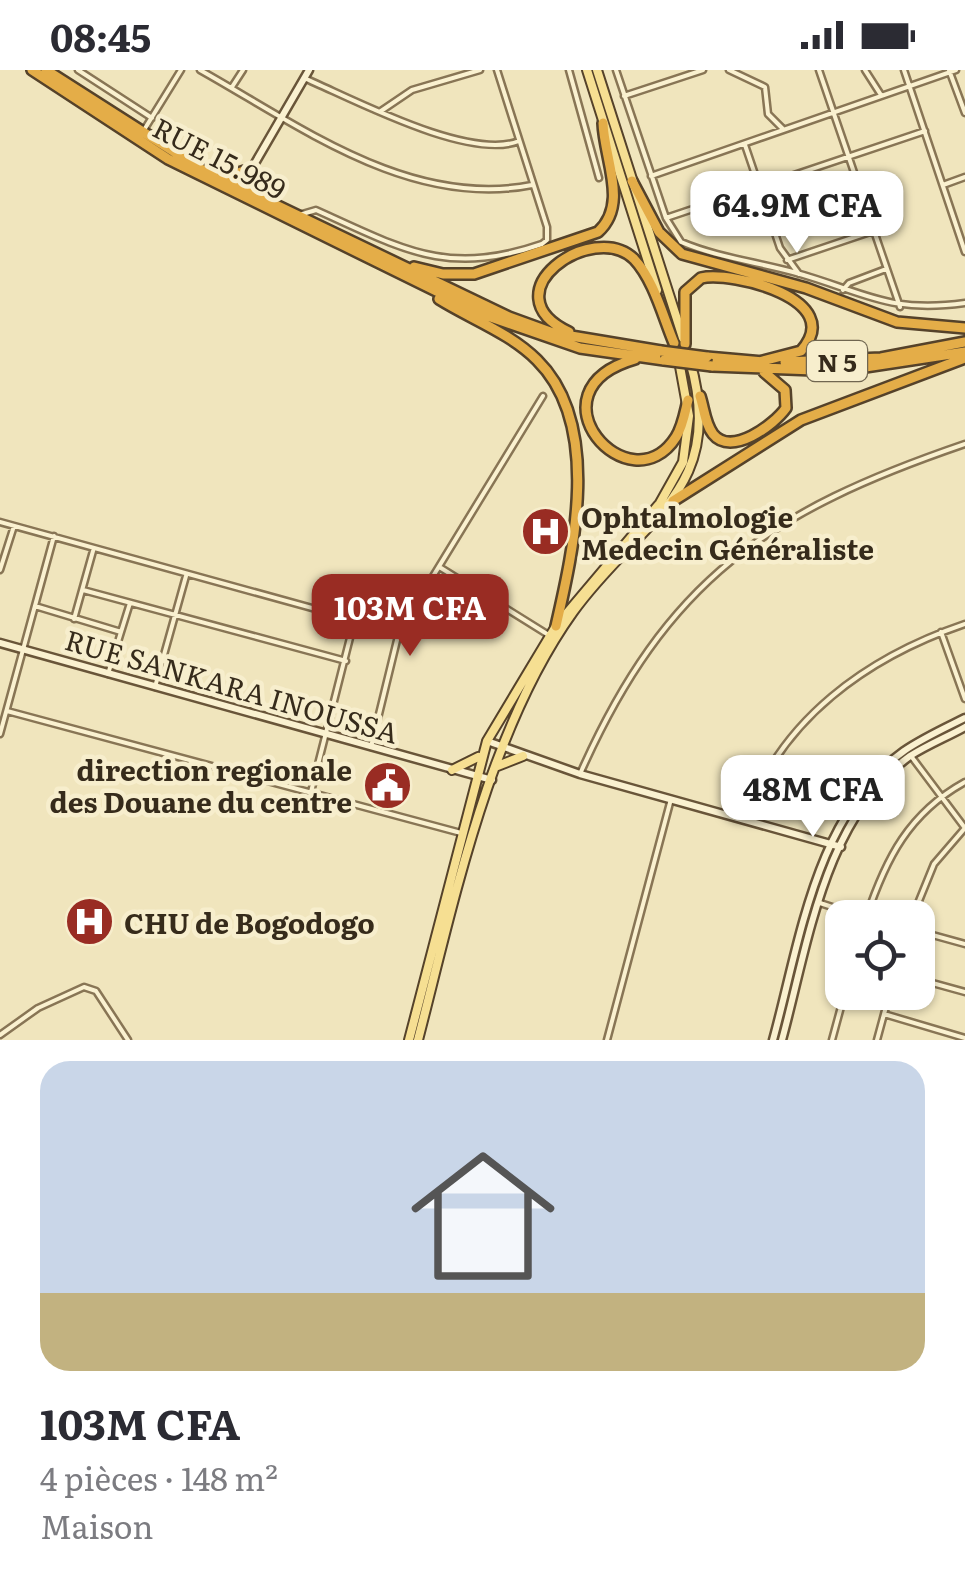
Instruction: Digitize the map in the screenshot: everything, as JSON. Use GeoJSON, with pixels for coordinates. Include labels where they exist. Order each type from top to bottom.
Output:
{"type":"FeatureCollection","features":[{"type":"Feature","properties":{"kind":"highway","name":"RUE 15.989"},"geometry":{"type":"LineString","coordinates":[[32,70],[139,138],[236,190],[398,267]]}},
{"type":"Feature","properties":{"kind":"highway","name":"N 5"},"geometry":{"type":"LineString","coordinates":[[46,70],[139,138],[236,190],[299,215],[519,330],[580,348],[646,358],[662,355]]}},
{"type":"Feature","properties":{"kind":"highway"},"geometry":{"type":"LineString","coordinates":[[398,267],[474,274],[598,232],[610,220],[615,201],[603,123]]}},
{"type":"Feature","properties":{"kind":"highway"},"geometry":{"type":"LineString","coordinates":[[218,178],[248,171],[254,195]]}},
{"type":"Feature","properties":{"kind":"highway"},"geometry":{"type":"LineString","coordinates":[[632,181],[659,232],[682,254],[806,288],[898,322],[965,328]]}},
{"type":"Feature","properties":{"kind":"highway"},"geometry":{"type":"LineString","coordinates":[[595,342],[550,321],[540,300],[541,283],[548,270],[564,258],[616,249],[631,256],[644,274],[679,344]]}},
{"type":"Feature","properties":{"kind":"highway","name":"N 5"},"geometry":{"type":"LineString","coordinates":[[398,267],[509,317],[595,342],[662,355],[760,366],[867,368],[965,355]]}},
{"type":"Feature","properties":{"kind":"highway"},"geometry":{"type":"LineString","coordinates":[[398,267],[521,347],[558,389],[572,425],[575,481],[568,572],[553,631]]}},
{"type":"Feature","properties":{"kind":"highway"},"geometry":{"type":"LineString","coordinates":[[679,344],[686,292],[702,278],[722,277],[798,300],[810,315],[812,334],[801,352],[760,366]]}},
{"type":"Feature","properties":{"kind":"highway","name":"N 5"},"geometry":{"type":"LineString","coordinates":[[760,366],[881,358],[965,342]]}},
{"type":"Feature","properties":{"kind":"highway"},"geometry":{"type":"LineString","coordinates":[[674,501],[772,434],[829,406],[965,355]]}},
{"type":"Feature","properties":{"kind":"highway"},"geometry":{"type":"LineString","coordinates":[[646,358],[618,364],[594,384],[586,414],[599,444],[627,458],[656,455],[676,438],[688,400]]}},
{"type":"Feature","properties":{"kind":"highway"},"geometry":{"type":"LineString","coordinates":[[700,396],[715,436],[731,443],[742,440],[778,418],[788,402],[780,382],[760,366]]}},
{"type":"Feature","properties":{"kind":"main road"},"geometry":{"type":"LineString","coordinates":[[418,1040],[495,767],[522,694],[572,613],[618,556],[674,501],[687,479],[700,436],[700,396],[587,70]]}},
{"type":"Feature","properties":{"kind":"main road"},"geometry":{"type":"LineString","coordinates":[[409,1040],[464,834],[474,777],[487,741],[553,631],[660,503],[687,449],[688,400],[679,344],[598,70]]}},
{"type":"Feature","properties":{"kind":"main road"},"geometry":{"type":"LineString","coordinates":[[236,190],[306,74]]}},
{"type":"Feature","properties":{"kind":"main road","name":"RUE SANKARA INOUSSA"},"geometry":{"type":"LineString","coordinates":[[0,643],[492,780]]}},
{"type":"Feature","properties":{"kind":"main road"},"geometry":{"type":"LineString","coordinates":[[773,1040],[831,844],[849,810],[892,762],[965,718]]}},
{"type":"Feature","properties":{"kind":"main road"},"geometry":{"type":"LineString","coordinates":[[784,1040],[820,903],[840,846],[858,814],[911,756],[965,727]]}},
{"type":"Feature","properties":{"kind":"main road"},"geometry":{"type":"LineString","coordinates":[[487,741],[580,774],[840,846]]}},
{"type":"Feature","properties":{"kind":"main road"},"geometry":{"type":"LineString","coordinates":[[452,770],[481,754]]}},
{"type":"Feature","properties":{"kind":"main road"},"geometry":{"type":"LineString","coordinates":[[495,767],[522,756]]}},
{"type":"Feature","properties":{"kind":"street"},"geometry":{"type":"LineString","coordinates":[[78,70],[152,118]]}},
{"type":"Feature","properties":{"kind":"street"},"geometry":{"type":"LineString","coordinates":[[139,138],[180,70]]}},
{"type":"Feature","properties":{"kind":"street"},"geometry":{"type":"LineString","coordinates":[[200,70],[317,140],[412,176],[478,188],[505,190],[533,185]]}},
{"type":"Feature","properties":{"kind":"street"},"geometry":{"type":"LineString","coordinates":[[231,88],[242,70]]}},
{"type":"Feature","properties":{"kind":"street"},"geometry":{"type":"LineString","coordinates":[[381,111],[412,90],[480,70]]}},
{"type":"Feature","properties":{"kind":"street"},"geometry":{"type":"LineString","coordinates":[[299,215],[316,210],[416,253],[458,262],[484,260],[547,240],[497,70]]}},
{"type":"Feature","properties":{"kind":"street"},"geometry":{"type":"LineString","coordinates":[[569,70],[598,178]]}},
{"type":"Feature","properties":{"kind":"street"},"geometry":{"type":"LineString","coordinates":[[616,70],[666,218],[681,242],[900,306],[965,303]]}},
{"type":"Feature","properties":{"kind":"street"},"geometry":{"type":"LineString","coordinates":[[624,96],[704,70]]}},
{"type":"Feature","properties":{"kind":"street"},"geometry":{"type":"LineString","coordinates":[[729,70],[766,87],[768,114],[783,129]]}},
{"type":"Feature","properties":{"kind":"street"},"geometry":{"type":"LineString","coordinates":[[819,70],[900,306]]}},
{"type":"Feature","properties":{"kind":"street"},"geometry":{"type":"LineString","coordinates":[[864,70],[881,95]]}},
{"type":"Feature","properties":{"kind":"street"},"geometry":{"type":"LineString","coordinates":[[904,70],[965,252]]}},
{"type":"Feature","properties":{"kind":"street"},"geometry":{"type":"LineString","coordinates":[[651,176],[951,71],[965,113]]}},
{"type":"Feature","properties":{"kind":"street"},"geometry":{"type":"LineString","coordinates":[[306,74],[381,111],[481,145],[496,148],[519,141]]}},
{"type":"Feature","properties":{"kind":"street"},"geometry":{"type":"LineString","coordinates":[[666,218],[924,131]]}},
{"type":"Feature","properties":{"kind":"street"},"geometry":{"type":"LineString","coordinates":[[744,144],[787,260],[799,274]]}},
{"type":"Feature","properties":{"kind":"street"},"geometry":{"type":"LineString","coordinates":[[942,185],[965,178]]}},
{"type":"Feature","properties":{"kind":"street"},"geometry":{"type":"LineString","coordinates":[[697,208],[771,220],[859,191]]}},
{"type":"Feature","properties":{"kind":"street"},"geometry":{"type":"LineString","coordinates":[[954,221],[965,217]]}},
{"type":"Feature","properties":{"kind":"street"},"geometry":{"type":"LineString","coordinates":[[787,260],[873,231]]}},
{"type":"Feature","properties":{"kind":"street"},"geometry":{"type":"LineString","coordinates":[[843,290],[849,283],[886,269]]}},
{"type":"Feature","properties":{"kind":"street"},"geometry":{"type":"LineString","coordinates":[[371,747],[399,632],[442,568],[544,396]]}},
{"type":"Feature","properties":{"kind":"street"},"geometry":{"type":"LineString","coordinates":[[580,774],[632,672],[687,600],[720,570],[779,526],[848,487],[965,444]]}},
{"type":"Feature","properties":{"kind":"street"},"geometry":{"type":"LineString","coordinates":[[0,522],[399,632]]}},
{"type":"Feature","properties":{"kind":"street"},"geometry":{"type":"LineString","coordinates":[[0,568],[14,526]]}},
{"type":"Feature","properties":{"kind":"street"},"geometry":{"type":"LineString","coordinates":[[0,734],[54,536]]}},
{"type":"Feature","properties":{"kind":"street"},"geometry":{"type":"LineString","coordinates":[[74,619],[94,550]]}},
{"type":"Feature","properties":{"kind":"street"},"geometry":{"type":"LineString","coordinates":[[442,568],[553,631]]}},
{"type":"Feature","properties":{"kind":"street"},"geometry":{"type":"LineString","coordinates":[[155,687],[186,576]]}},
{"type":"Feature","properties":{"kind":"street"},"geometry":{"type":"LineString","coordinates":[[83,590],[346,661]]}},
{"type":"Feature","properties":{"kind":"street"},"geometry":{"type":"LineString","coordinates":[[108,674],[130,602]]}},
{"type":"Feature","properties":{"kind":"street"},"geometry":{"type":"LineString","coordinates":[[33,606],[121,632]]}},
{"type":"Feature","properties":{"kind":"street"},"geometry":{"type":"LineString","coordinates":[[310,793],[354,622]]}},
{"type":"Feature","properties":{"kind":"street"},"geometry":{"type":"LineString","coordinates":[[746,819],[760,780],[816,708],[861,673],[965,624]]}},
{"type":"Feature","properties":{"kind":"street"},"geometry":{"type":"LineString","coordinates":[[941,632],[965,699]]}},
{"type":"Feature","properties":{"kind":"street"},"geometry":{"type":"LineString","coordinates":[[7,711],[464,834]]}},
{"type":"Feature","properties":{"kind":"street"},"geometry":{"type":"LineString","coordinates":[[911,756],[965,828],[934,864],[919,900]]}},
{"type":"Feature","properties":{"kind":"street"},"geometry":{"type":"LineString","coordinates":[[873,900],[896,843],[940,796],[965,782]]}},
{"type":"Feature","properties":{"kind":"street"},"geometry":{"type":"LineString","coordinates":[[608,1040],[671,799]]}},
{"type":"Feature","properties":{"kind":"street"},"geometry":{"type":"LineString","coordinates":[[820,903],[825,905]]}},
{"type":"Feature","properties":{"kind":"street"},"geometry":{"type":"LineString","coordinates":[[935,936],[965,944]]}},
{"type":"Feature","properties":{"kind":"street"},"geometry":{"type":"LineString","coordinates":[[935,984],[965,992]]}},
{"type":"Feature","properties":{"kind":"street"},"geometry":{"type":"LineString","coordinates":[[0,1035],[38,1008],[84,987],[96,991],[128,1040]]}},
{"type":"Feature","properties":{"kind":"street"},"geometry":{"type":"LineString","coordinates":[[832,1040],[840,1010]]}},
{"type":"Feature","properties":{"kind":"street"},"geometry":{"type":"LineString","coordinates":[[877,1040],[885,1010]]}},
{"type":"Feature","properties":{"kind":"street"},"geometry":{"type":"LineString","coordinates":[[884,1014],[965,1038]]}},
{"type":"Feature","properties":{"kind":"place","name":"Ophtalmologie Medecin Généraliste"},"geometry":{"type":"Point","coordinates":[546,532]}},
{"type":"Feature","properties":{"kind":"place","name":"direction regionale des Douane du centre"},"geometry":{"type":"Point","coordinates":[387,785]}},
{"type":"Feature","properties":{"kind":"place","name":"CHU de Bogodogo"},"geometry":{"type":"Point","coordinates":[89,922]}}]}
